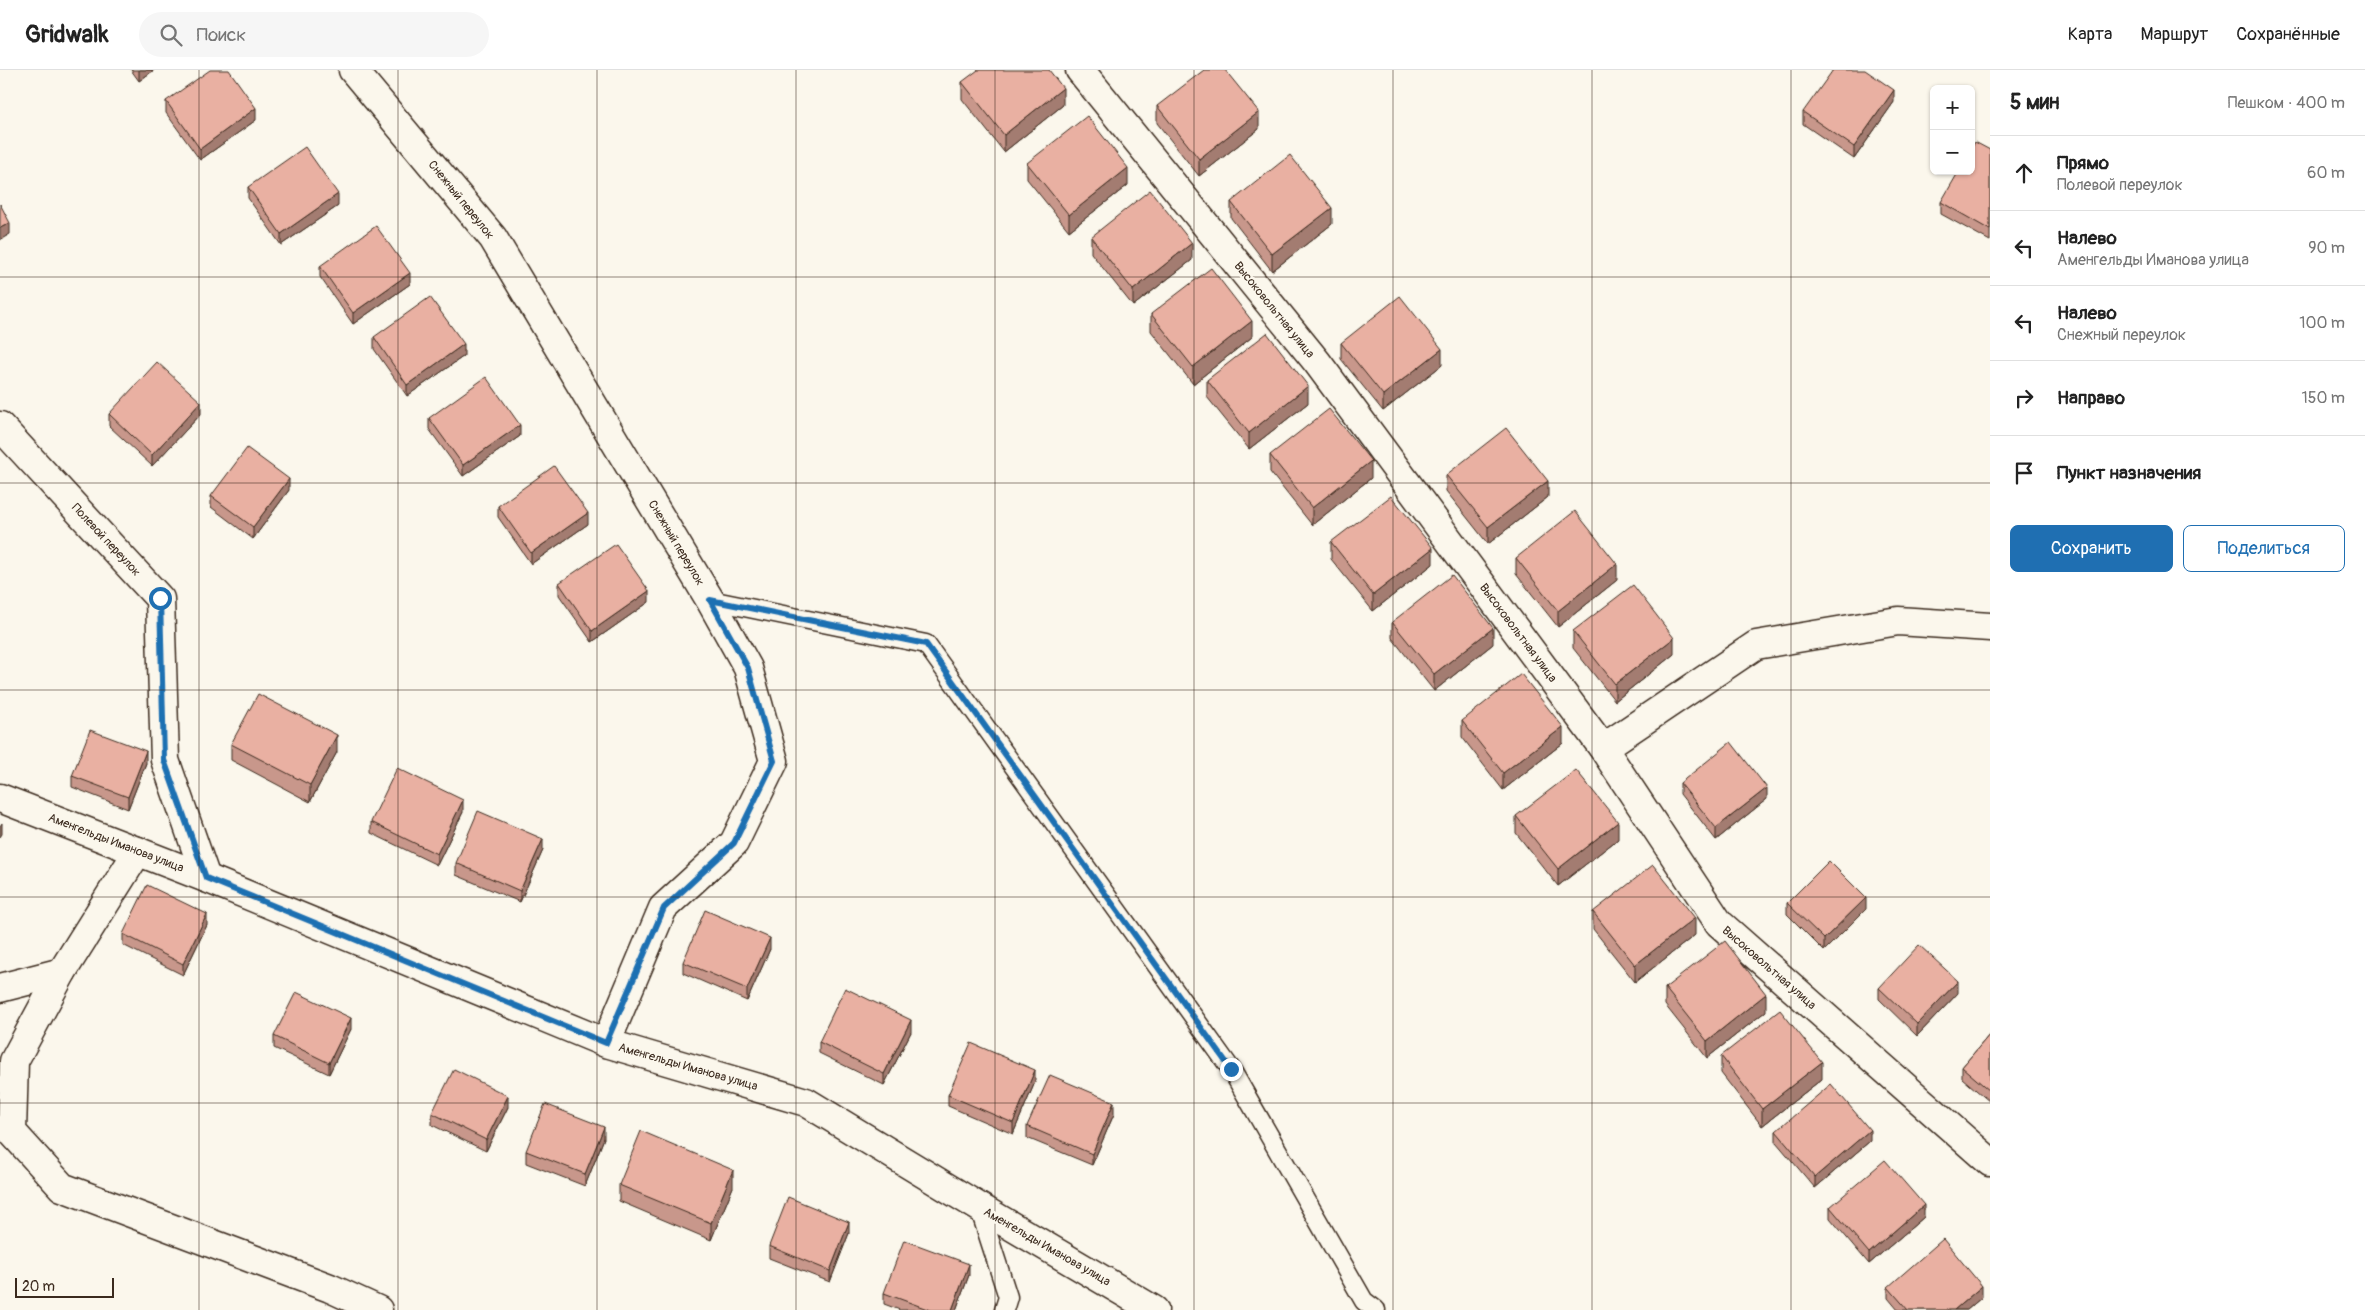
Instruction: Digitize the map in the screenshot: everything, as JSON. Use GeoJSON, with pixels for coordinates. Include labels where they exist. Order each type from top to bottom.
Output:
{"type":"FeatureCollection","features":[{"type":"Feature","properties":{"kind":"street","name":"Снежный переулок"},"geometry":{"type":"LineString","coordinates":[[353,70],[493,238],[710,600],[748,668],[774,761],[734,843],[664,908],[606,1043]]}},
{"type":"Feature","properties":{"kind":"street","name":"Высоковольтная улица"},"geometry":{"type":"LineString","coordinates":[[1080,70],[1317,362],[1603,748],[1719,923],[1990,1162]]}},
{"type":"Feature","properties":{"kind":"street","name":"Полевой переулок"},"geometry":{"type":"LineString","coordinates":[[0,426],[160,598],[164,760],[206,878]]}},
{"type":"Feature","properties":{"kind":"street"},"geometry":{"type":"LineString","coordinates":[[1603,748],[1756,645],[1898,621],[1990,627]]}},
{"type":"Feature","properties":{"kind":"street","name":"Аменгельды Иманова улица"},"geometry":{"type":"LineString","coordinates":[[0,798],[206,878],[606,1043],[806,1102],[1154,1310]]}},
{"type":"Feature","properties":{"kind":"street"},"geometry":{"type":"LineString","coordinates":[[138,851],[62,972],[14,1061],[12,1132],[62,1187],[330,1288],[378,1310]]}},
{"type":"Feature","properties":{"kind":"street"},"geometry":{"type":"LineString","coordinates":[[0,988],[62,972]]}},
{"type":"Feature","properties":{"kind":"lane"},"geometry":{"type":"LineString","coordinates":[[710,600],[926,644],[1231,1069],[1364,1301],[1376,1310]]}},
{"type":"Feature","properties":{"kind":"lane"},"geometry":{"type":"LineString","coordinates":[[979,1207],[1008,1298],[1004,1310]]}},
{"type":"Feature","properties":{"kind":"building"},"geometry":{"type":"Polygon","coordinates":[[[210,70],[229,70],[256,108],[200,149],[166,101],[210,70]]]}},
{"type":"Feature","properties":{"kind":"building"},"geometry":{"type":"Polygon","coordinates":[[[978,70],[1049,70],[1063,88],[1004,135],[962,82],[978,70]]]}},
{"type":"Feature","properties":{"kind":"building"},"geometry":{"type":"Polygon","coordinates":[[[1204,70],[1225,70],[1259,112],[1199,159],[1157,106],[1204,70]]]}},
{"type":"Feature","properties":{"kind":"building"},"geometry":{"type":"Polygon","coordinates":[[[1833,70],[1865,70],[1894,90],[1854,147],[1803,112],[1833,70]]]}},
{"type":"Feature","properties":{"kind":"building"},"geometry":{"type":"Polygon","coordinates":[[[1087,116],[1128,168],[1069,215],[1027,163],[1087,116]]]}},
{"type":"Feature","properties":{"kind":"building"},"geometry":{"type":"Polygon","coordinates":[[[1975,142],[1990,150],[1990,230],[1941,202],[1957,175],[1975,175],[1975,142]]]}},
{"type":"Feature","properties":{"kind":"building"},"geometry":{"type":"Polygon","coordinates":[[[305,147],[338,194],[281,234],[248,187],[305,147]]]}},
{"type":"Feature","properties":{"kind":"building"},"geometry":{"type":"Polygon","coordinates":[[[1290,155],[1332,208],[1272,254],[1231,202],[1290,155]]]}},
{"type":"Feature","properties":{"kind":"building"},"geometry":{"type":"Polygon","coordinates":[[[1150,190],[1192,243],[1133,290],[1091,237],[1150,190]]]}},
{"type":"Feature","properties":{"kind":"building"},"geometry":{"type":"Polygon","coordinates":[[[0,204],[10,223],[0,228],[0,204]]]}},
{"type":"Feature","properties":{"kind":"building"},"geometry":{"type":"Polygon","coordinates":[[[376,226],[410,273],[353,313],[320,266],[376,226]]]}},
{"type":"Feature","properties":{"kind":"building"},"geometry":{"type":"Polygon","coordinates":[[[1211,268],[1252,321],[1193,367],[1151,314],[1211,268]]]}},
{"type":"Feature","properties":{"kind":"building"},"geometry":{"type":"Polygon","coordinates":[[[1400,296],[1442,349],[1383,395],[1341,343],[1400,296]]]}},
{"type":"Feature","properties":{"kind":"building"},"geometry":{"type":"Polygon","coordinates":[[[430,297],[464,344],[407,385],[374,337],[430,297]]]}},
{"type":"Feature","properties":{"kind":"building"},"geometry":{"type":"Polygon","coordinates":[[[1267,333],[1308,386],[1249,433],[1207,380],[1267,333]]]}},
{"type":"Feature","properties":{"kind":"building"},"geometry":{"type":"Polygon","coordinates":[[[157,362],[201,402],[152,455],[109,414],[157,362]]]}},
{"type":"Feature","properties":{"kind":"building"},"geometry":{"type":"Polygon","coordinates":[[[486,377],[520,425],[463,465],[429,418],[486,377]]]}},
{"type":"Feature","properties":{"kind":"building"},"geometry":{"type":"Polygon","coordinates":[[[1329,409],[1371,461],[1312,508],[1270,455],[1329,409]]]}},
{"type":"Feature","properties":{"kind":"building"},"geometry":{"type":"Polygon","coordinates":[[[1506,428],[1548,481],[1488,527],[1446,475],[1506,428]]]}},
{"type":"Feature","properties":{"kind":"building"},"geometry":{"type":"Polygon","coordinates":[[[247,448],[289,479],[253,527],[211,496],[247,448]]]}},
{"type":"Feature","properties":{"kind":"building"},"geometry":{"type":"Polygon","coordinates":[[[554,466],[588,513],[531,553],[498,506],[554,466]]]}},
{"type":"Feature","properties":{"kind":"building"},"geometry":{"type":"Polygon","coordinates":[[[1391,496],[1433,548],[1373,595],[1331,542],[1391,496]]]}},
{"type":"Feature","properties":{"kind":"building"},"geometry":{"type":"Polygon","coordinates":[[[1575,511],[1617,564],[1558,611],[1516,558],[1575,511]]]}},
{"type":"Feature","properties":{"kind":"building"},"geometry":{"type":"Polygon","coordinates":[[[616,544],[649,591],[592,631],[559,583],[616,544]]]}},
{"type":"Feature","properties":{"kind":"building"},"geometry":{"type":"Polygon","coordinates":[[[1452,575],[1493,628],[1434,674],[1392,622],[1452,575]]]}},
{"type":"Feature","properties":{"kind":"building"},"geometry":{"type":"Polygon","coordinates":[[[1633,585],[1674,638],[1615,684],[1573,631],[1633,585]]]}},
{"type":"Feature","properties":{"kind":"building"},"geometry":{"type":"Polygon","coordinates":[[[1521,674],[1563,727],[1503,773],[1462,721],[1521,674]]]}},
{"type":"Feature","properties":{"kind":"building"},"geometry":{"type":"Polygon","coordinates":[[[258,694],[337,735],[310,785],[231,744],[258,694]]]}},
{"type":"Feature","properties":{"kind":"building"},"geometry":{"type":"Polygon","coordinates":[[[90,730],[146,751],[128,797],[72,776],[90,730]]]}},
{"type":"Feature","properties":{"kind":"building"},"geometry":{"type":"Polygon","coordinates":[[[1731,742],[1767,788],[1716,828],[1680,783],[1731,742]]]}},
{"type":"Feature","properties":{"kind":"building"},"geometry":{"type":"Polygon","coordinates":[[[397,768],[463,800],[437,854],[371,822],[397,768]]]}},
{"type":"Feature","properties":{"kind":"building"},"geometry":{"type":"Polygon","coordinates":[[[1576,770],[1618,822],[1558,869],[1516,816],[1576,770]]]}},
{"type":"Feature","properties":{"kind":"building"},"geometry":{"type":"Polygon","coordinates":[[[478,811],[543,839],[520,891],[456,863],[478,811]]]}},
{"type":"Feature","properties":{"kind":"building"},"geometry":{"type":"Polygon","coordinates":[[[1829,861],[1866,898],[1824,939],[1787,903],[1829,861]]]}},
{"type":"Feature","properties":{"kind":"building"},"geometry":{"type":"Polygon","coordinates":[[[1653,865],[1695,918],[1635,965],[1593,912],[1653,865]]]}},
{"type":"Feature","properties":{"kind":"building"},"geometry":{"type":"Polygon","coordinates":[[[147,885],[207,914],[183,964],[123,934],[147,885]]]}},
{"type":"Feature","properties":{"kind":"building"},"geometry":{"type":"Polygon","coordinates":[[[705,910],[770,938],[747,989],[683,962],[705,910]]]}},
{"type":"Feature","properties":{"kind":"building"},"geometry":{"type":"Polygon","coordinates":[[[1725,941],[1766,994],[1707,1041],[1665,988],[1725,941]]]}},
{"type":"Feature","properties":{"kind":"building"},"geometry":{"type":"Polygon","coordinates":[[[1919,945],[1958,981],[1917,1024],[1879,988],[1919,945]]]}},
{"type":"Feature","properties":{"kind":"building"},"geometry":{"type":"Polygon","coordinates":[[[845,988],[911,1020],[884,1074],[819,1042],[845,988]]]}},
{"type":"Feature","properties":{"kind":"building"},"geometry":{"type":"Polygon","coordinates":[[[296,992],[351,1018],[329,1063],[274,1036],[296,992]]]}},
{"type":"Feature","properties":{"kind":"building"},"geometry":{"type":"Polygon","coordinates":[[[1780,1010],[1822,1062],[1762,1109],[1721,1056],[1780,1010]]]}},
{"type":"Feature","properties":{"kind":"building"},"geometry":{"type":"Polygon","coordinates":[[[1990,1034],[1990,1091],[1962,1067],[1990,1034]]]}},
{"type":"Feature","properties":{"kind":"building"},"geometry":{"type":"Polygon","coordinates":[[[971,1043],[1035,1070],[1013,1123],[948,1095],[971,1043]]]}},
{"type":"Feature","properties":{"kind":"building"},"geometry":{"type":"Polygon","coordinates":[[[454,1069],[508,1096],[486,1140],[432,1113],[454,1069]]]}},
{"type":"Feature","properties":{"kind":"building"},"geometry":{"type":"Polygon","coordinates":[[[1050,1075],[1114,1102],[1092,1154],[1027,1126],[1050,1075]]]}},
{"type":"Feature","properties":{"kind":"building"},"geometry":{"type":"Polygon","coordinates":[[[1831,1084],[1870,1130],[1815,1177],[1776,1131],[1831,1084]]]}},
{"type":"Feature","properties":{"kind":"building"},"geometry":{"type":"Polygon","coordinates":[[[545,1104],[604,1127],[585,1174],[526,1151],[545,1104]]]}},
{"type":"Feature","properties":{"kind":"building"},"geometry":{"type":"Polygon","coordinates":[[[641,1131],[733,1170],[711,1223],[619,1185],[641,1131]]]}},
{"type":"Feature","properties":{"kind":"building"},"geometry":{"type":"Polygon","coordinates":[[[1885,1160],[1924,1205],[1869,1253],[1830,1207],[1885,1160]]]}},
{"type":"Feature","properties":{"kind":"building"},"geometry":{"type":"Polygon","coordinates":[[[788,1197],[849,1222],[830,1271],[769,1246],[788,1197]]]}},
{"type":"Feature","properties":{"kind":"building"},"geometry":{"type":"Polygon","coordinates":[[[1943,1239],[1982,1286],[1954,1310],[1908,1310],[1888,1287],[1943,1239]]]}},
{"type":"Feature","properties":{"kind":"building"},"geometry":{"type":"Polygon","coordinates":[[[904,1240],[969,1264],[952,1310],[930,1310],[884,1293],[904,1240]]]}},
{"type":"Feature","properties":{"kind":"route"},"geometry":{"type":"LineString","coordinates":[[160,598],[164,760],[206,878],[606,1043],[664,908],[734,843],[774,761],[748,668],[710,600],[926,644],[1231,1069]]}}]}
